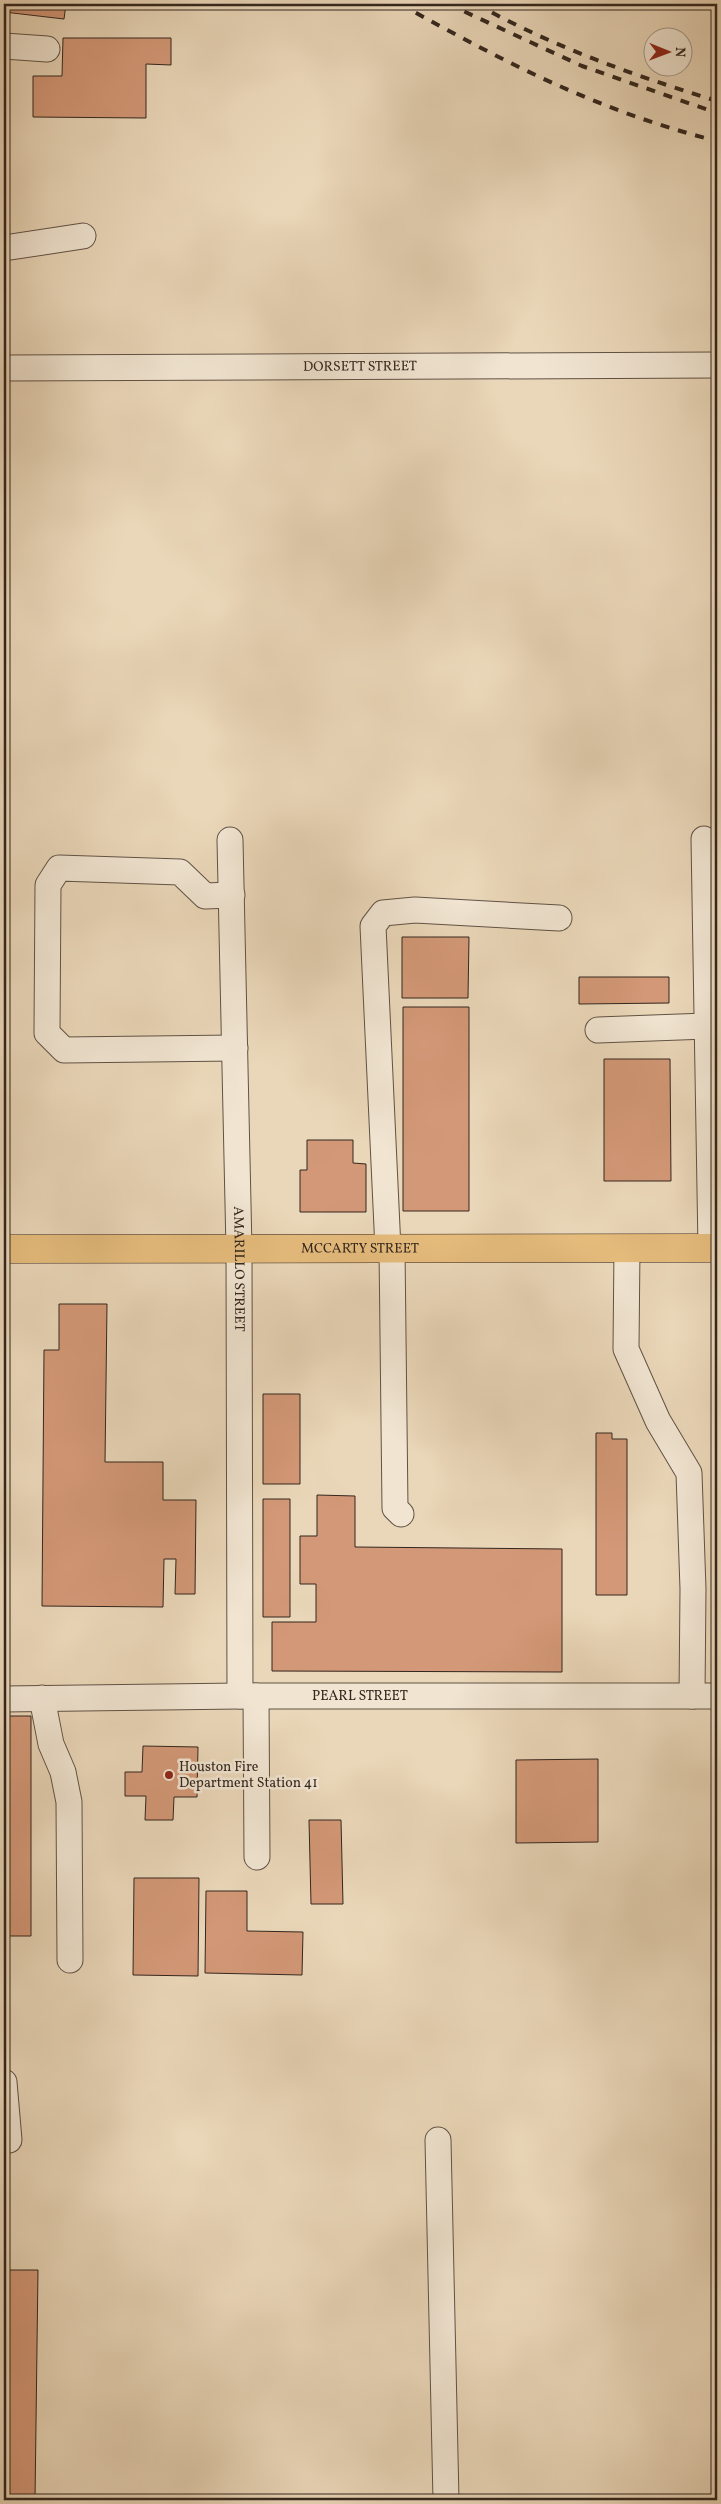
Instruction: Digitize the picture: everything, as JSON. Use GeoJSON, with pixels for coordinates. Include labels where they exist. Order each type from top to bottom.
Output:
{"type":"FeatureCollection","features":[{"type":"Feature","properties":{"kind":"main road","name":"MCCARTY STREET"},"geometry":{"type":"LineString","coordinates":[[4,1249],[714,1248]]}},
{"type":"Feature","properties":{"kind":"street"},"geometry":{"type":"LineString","coordinates":[[4,46],[47,49]]}},
{"type":"Feature","properties":{"kind":"street"},"geometry":{"type":"LineString","coordinates":[[4,248],[84,236]]}},
{"type":"Feature","properties":{"kind":"street","name":"DORSETT STREET"},"geometry":{"type":"LineString","coordinates":[[4,368],[717,365]]}},
{"type":"Feature","properties":{"kind":"street"},"geometry":{"type":"LineString","coordinates":[[704,839],[707,1026],[714,1248]]}},
{"type":"Feature","properties":{"kind":"street","name":"AMARILLO STREET"},"geometry":{"type":"LineString","coordinates":[[230,840],[248,1696],[257,1857]]}},
{"type":"Feature","properties":{"kind":"street"},"geometry":{"type":"LineString","coordinates":[[232,895],[205,896],[180,872],[59,868],[48,885],[47,1033],[64,1050],[235,1048]]}},
{"type":"Feature","properties":{"kind":"street"},"geometry":{"type":"LineString","coordinates":[[401,1514],[395,1508],[390,1249],[373,926],[383,913],[414,910],[559,918]]}},
{"type":"Feature","properties":{"kind":"street"},"geometry":{"type":"LineString","coordinates":[[598,1030],[707,1026]]}},
{"type":"Feature","properties":{"kind":"street"},"geometry":{"type":"LineString","coordinates":[[627,1248],[626,1349],[658,1421],[689,1473],[693,1590],[692,1696]]}},
{"type":"Feature","properties":{"kind":"street","name":"PEARL STREET"},"geometry":{"type":"LineString","coordinates":[[4,1699],[248,1696],[717,1696]]}},
{"type":"Feature","properties":{"kind":"street"},"geometry":{"type":"LineString","coordinates":[[42,1698],[51,1744],[63,1772],[69,1802],[70,1960]]}},
{"type":"Feature","properties":{"kind":"street"},"geometry":{"type":"LineString","coordinates":[[4,2082],[9,2140]]}},
{"type":"Feature","properties":{"kind":"street"},"geometry":{"type":"LineString","coordinates":[[438,2140],[446,2500]]}},
{"type":"Feature","properties":{"kind":"building"},"geometry":{"type":"Polygon","coordinates":[[[4,4],[66,4],[64,19],[4,12],[4,4]]]}},
{"type":"Feature","properties":{"kind":"building"},"geometry":{"type":"Polygon","coordinates":[[[63,38],[171,38],[171,65],[146,64],[146,118],[33,117],[33,76],[62,76],[63,38]]]}},
{"type":"Feature","properties":{"kind":"building"},"geometry":{"type":"Polygon","coordinates":[[[402,937],[469,937],[468,998],[402,998],[402,937]]]}},
{"type":"Feature","properties":{"kind":"building"},"geometry":{"type":"Polygon","coordinates":[[[579,977],[669,977],[669,1003],[579,1004],[579,977]]]}},
{"type":"Feature","properties":{"kind":"building"},"geometry":{"type":"Polygon","coordinates":[[[403,1007],[469,1007],[469,1211],[403,1211],[403,1007]]]}},
{"type":"Feature","properties":{"kind":"building"},"geometry":{"type":"Polygon","coordinates":[[[604,1059],[670,1059],[671,1181],[604,1181],[604,1059]]]}},
{"type":"Feature","properties":{"kind":"building"},"geometry":{"type":"Polygon","coordinates":[[[307,1140],[353,1140],[353,1163],[366,1164],[366,1212],[300,1212],[300,1170],[307,1170],[307,1140]]]}},
{"type":"Feature","properties":{"kind":"building"},"geometry":{"type":"Polygon","coordinates":[[[59,1304],[107,1304],[105,1462],[163,1462],[163,1500],[196,1500],[195,1594],[175,1594],[176,1559],[164,1559],[163,1607],[42,1606],[44,1350],[59,1350],[59,1304]]]}},
{"type":"Feature","properties":{"kind":"building"},"geometry":{"type":"Polygon","coordinates":[[[263,1394],[300,1394],[300,1484],[263,1484],[263,1394]]]}},
{"type":"Feature","properties":{"kind":"building"},"geometry":{"type":"Polygon","coordinates":[[[596,1433],[612,1433],[612,1439],[627,1439],[627,1595],[596,1595],[596,1433]]]}},
{"type":"Feature","properties":{"kind":"building"},"geometry":{"type":"Polygon","coordinates":[[[317,1495],[355,1496],[355,1547],[562,1549],[562,1672],[272,1671],[272,1622],[316,1622],[316,1584],[300,1584],[300,1536],[317,1536],[317,1495]]]}},
{"type":"Feature","properties":{"kind":"building"},"geometry":{"type":"Polygon","coordinates":[[[263,1499],[290,1499],[290,1617],[263,1617],[263,1499]]]}},
{"type":"Feature","properties":{"kind":"building"},"geometry":{"type":"Polygon","coordinates":[[[4,1716],[31,1716],[31,1936],[4,1936],[4,1716]]]}},
{"type":"Feature","properties":{"kind":"building"},"geometry":{"type":"Polygon","coordinates":[[[143,1746],[198,1747],[197,1797],[174,1797],[173,1820],[145,1820],[146,1796],[125,1796],[125,1772],[142,1772],[143,1746]]]}},
{"type":"Feature","properties":{"kind":"building"},"geometry":{"type":"Polygon","coordinates":[[[598,1759],[598,1842],[516,1843],[516,1760],[598,1759]]]}},
{"type":"Feature","properties":{"kind":"building"},"geometry":{"type":"Polygon","coordinates":[[[309,1820],[341,1820],[343,1904],[311,1904],[309,1820]]]}},
{"type":"Feature","properties":{"kind":"building"},"geometry":{"type":"Polygon","coordinates":[[[134,1878],[199,1878],[198,1976],[133,1975],[134,1878]]]}},
{"type":"Feature","properties":{"kind":"building"},"geometry":{"type":"Polygon","coordinates":[[[206,1891],[247,1891],[247,1931],[303,1932],[302,1975],[205,1973],[206,1891]]]}},
{"type":"Feature","properties":{"kind":"building"},"geometry":{"type":"Polygon","coordinates":[[[4,2270],[38,2270],[35,2500],[4,2500],[4,2270]]]}},
{"type":"Feature","properties":{"kind":"railway"},"geometry":{"type":"LineString","coordinates":[[400,4],[478,46],[592,100],[674,129],[717,141]]}},
{"type":"Feature","properties":{"kind":"railway"},"geometry":{"type":"LineString","coordinates":[[448,4],[582,66],[717,113]]}},
{"type":"Feature","properties":{"kind":"railway"},"geometry":{"type":"LineString","coordinates":[[476,4],[564,47],[654,81],[717,101]]}},
{"type":"Feature","properties":{"kind":"place","name":"Houston Fire Department Station 41"},"geometry":{"type":"Point","coordinates":[169,1775]}}]}
